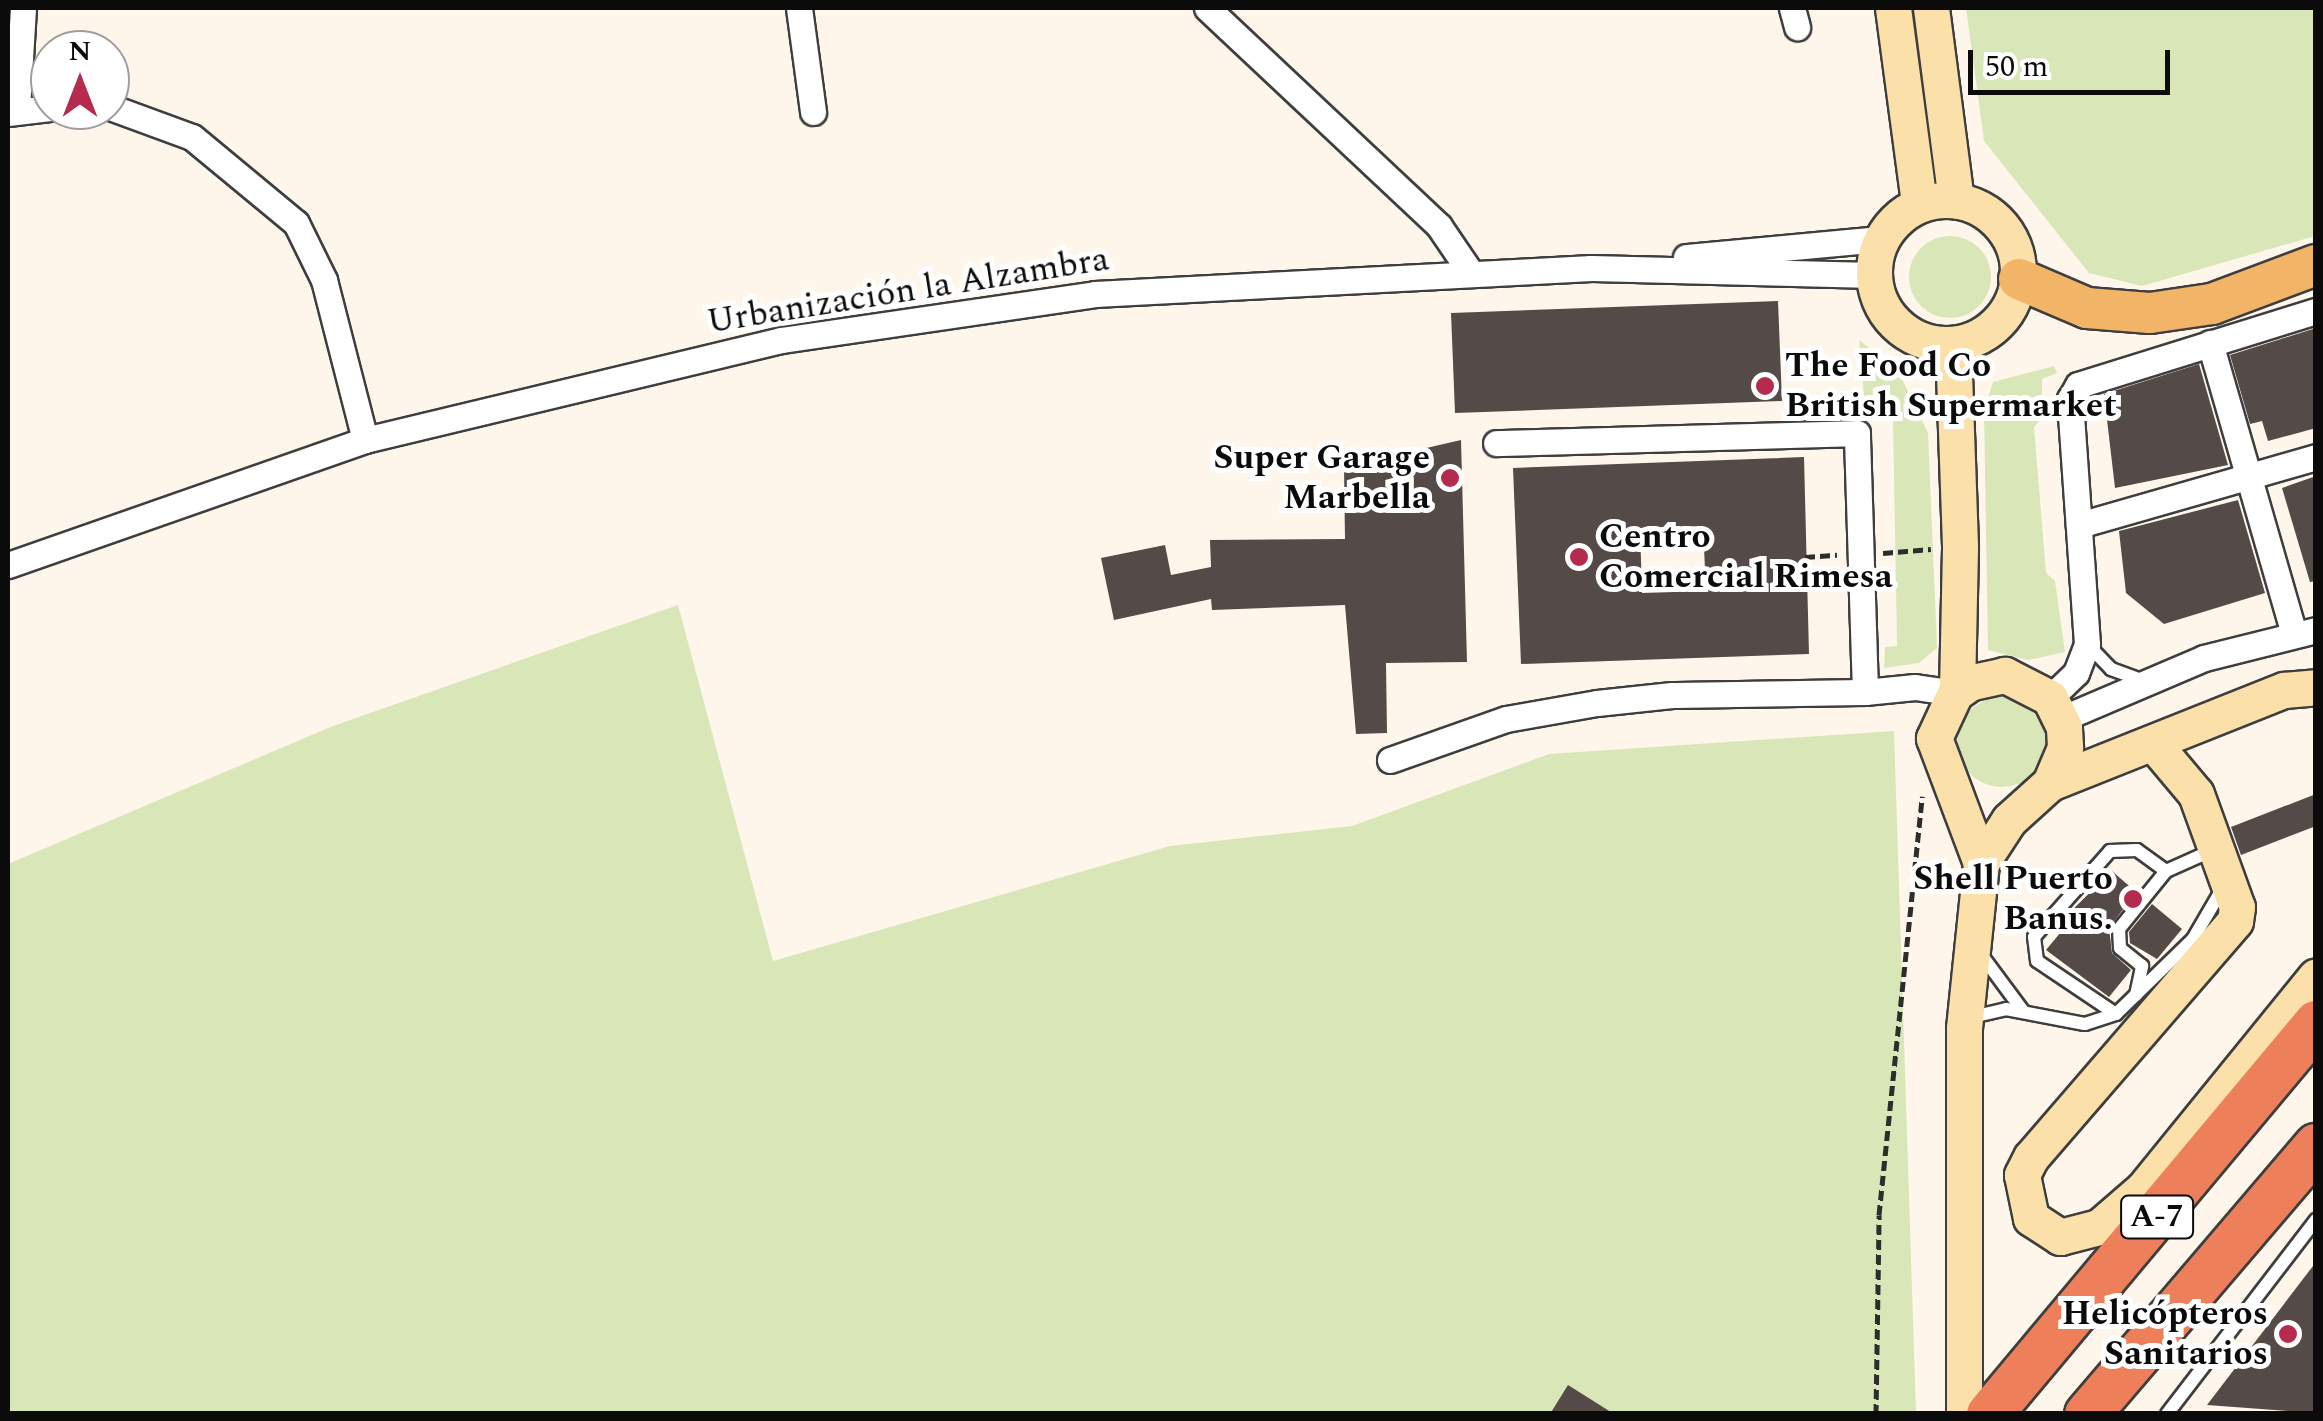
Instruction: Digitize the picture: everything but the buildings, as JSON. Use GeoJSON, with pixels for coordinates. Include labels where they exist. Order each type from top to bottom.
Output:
{"type":"FeatureCollection","features":[{"type":"Feature","properties":{"kind":"highway","name":"A-7"},"geometry":{"type":"LineString","coordinates":[[1984,1409],[2069,1325],[2316,1023]]}},
{"type":"Feature","properties":{"kind":"highway","name":"A-7"},"geometry":{"type":"LineString","coordinates":[[2087,1414],[2316,1146]]}},
{"type":"Feature","properties":{"kind":"highway"},"geometry":{"type":"LineString","coordinates":[[2031,1359],[2052,1313],[2143,1189]]}},
{"type":"Feature","properties":{"kind":"highway"},"geometry":{"type":"LineString","coordinates":[[2126,1414],[2169,1349],[2195,1292]]}},
{"type":"Feature","properties":{"kind":"main road"},"geometry":{"type":"LineString","coordinates":[[2019,279],[2087,308],[2150,313],[2212,304],[2316,264]]}},
{"type":"Feature","properties":{"kind":"street"},"geometry":{"type":"LineString","coordinates":[[12,111],[23,8]]}},
{"type":"Feature","properties":{"kind":"street"},"geometry":{"type":"LineString","coordinates":[[799,8],[813,112]]}},
{"type":"Feature","properties":{"kind":"street"},"geometry":{"type":"LineString","coordinates":[[1207,8],[1440,226],[1471,273]]}},
{"type":"Feature","properties":{"kind":"street"},"geometry":{"type":"LineString","coordinates":[[1893,8],[1919,204]]}},
{"type":"Feature","properties":{"kind":"street"},"geometry":{"type":"LineString","coordinates":[[1931,8],[1956,200]]}},
{"type":"Feature","properties":{"kind":"street"},"geometry":{"type":"LineString","coordinates":[[130,114],[192,136],[296,223],[324,280],[364,440]]}},
{"type":"Feature","properties":{"kind":"street"},"geometry":{"type":"LineString","coordinates":[[1956,200],[1982,208],[2016,252],[2019,279],[2014,298],[1990,330],[1953,344],[1908,334],[1878,298],[1873,275],[1881,240],[1919,204],[1956,200]]}},
{"type":"Feature","properties":{"kind":"street"},"geometry":{"type":"LineString","coordinates":[[1592,268],[1881,240]]}},
{"type":"Feature","properties":{"kind":"street"},"geometry":{"type":"LineString","coordinates":[[1592,268],[1873,275]]}},
{"type":"Feature","properties":{"kind":"street","name":"Urbanización la Alzambra"},"geometry":{"type":"LineString","coordinates":[[8,565],[364,440],[801,337],[1095,294],[1592,268]]}},
{"type":"Feature","properties":{"kind":"street"},"geometry":{"type":"LineString","coordinates":[[2055,709],[2076,674],[2087,644],[2070,399],[2078,386],[2316,310]]}},
{"type":"Feature","properties":{"kind":"street"},"geometry":{"type":"LineString","coordinates":[[2055,709],[2154,681],[2204,658],[2305,632],[2248,476],[2210,343]]}},
{"type":"Feature","properties":{"kind":"street"},"geometry":{"type":"LineString","coordinates":[[1953,344],[1960,602],[1952,696],[1936,755],[1955,788],[1981,864],[1964,1028],[1984,1409]]}},
{"type":"Feature","properties":{"kind":"street"},"geometry":{"type":"LineString","coordinates":[[1496,444],[1856,433],[1879,692]]}},
{"type":"Feature","properties":{"kind":"street"},"geometry":{"type":"LineString","coordinates":[[2078,525],[2316,457]]}},
{"type":"Feature","properties":{"kind":"street"},"geometry":{"type":"LineString","coordinates":[[1960,602],[1975,654],[2055,709],[2065,747],[2042,790],[1981,864]]}},
{"type":"Feature","properties":{"kind":"street"},"geometry":{"type":"LineString","coordinates":[[1390,760],[1506,719],[1597,703],[1672,694],[1879,692],[1952,696],[2005,675]]}},
{"type":"Feature","properties":{"kind":"street"},"geometry":{"type":"LineString","coordinates":[[1955,788],[1993,806],[2042,790],[2284,690],[2316,687]]}},
{"type":"Feature","properties":{"kind":"street"},"geometry":{"type":"LineString","coordinates":[[2154,744],[2196,794],[2237,907],[2225,938],[2031,1157],[2022,1175],[2031,1218],[2060,1237],[2098,1228],[2143,1189],[2316,976]]}},
{"type":"Feature","properties":{"kind":"lane"},"geometry":{"type":"LineString","coordinates":[[2087,644],[2127,679],[2154,681]]}},
{"type":"Feature","properties":{"kind":"lane"},"geometry":{"type":"LineString","coordinates":[[1964,1028],[1982,1011],[2024,1011],[2062,1024],[2116,1014],[2192,939],[2222,864],[2166,871],[2137,850],[2110,851],[2034,937],[2037,961],[2116,1014]]}},
{"type":"Feature","properties":{"kind":"lane"},"geometry":{"type":"LineString","coordinates":[[2135,998],[2142,966],[2120,948],[2117,935],[2166,871]]}},
{"type":"Feature","properties":{"kind":"lane"},"geometry":{"type":"LineString","coordinates":[[1972,940],[2024,1011]]}},
{"type":"Feature","properties":{"kind":"lane"},"geometry":{"type":"LineString","coordinates":[[2168,1414],[2316,1220]]}},
{"type":"Feature","properties":{"kind":"path"},"geometry":{"type":"LineString","coordinates":[[1876,1414],[1880,1215],[1916,838],[1936,755]]}},
{"type":"Feature","properties":{"kind":"green space"},"geometry":{"type":"Polygon","coordinates":[[[1966,8],[2315,8],[2315,236],[2142,286],[2089,273],[1984,141],[1966,8]]]}},
{"type":"Feature","properties":{"kind":"green space"},"geometry":{"type":"Polygon","coordinates":[[[1950,236],[1966,239],[1979,248],[1988,261],[1988,293],[1979,306],[1966,315],[1950,318],[1934,315],[1921,306],[1912,293],[1909,277],[1912,261],[1921,248],[1934,239],[1950,236]]]}},
{"type":"Feature","properties":{"kind":"green space"},"geometry":{"type":"Polygon","coordinates":[[[1859,340],[1898,371],[1928,433],[1937,648],[1919,663],[1884,668],[1885,647],[1897,646],[1893,418],[1866,417],[1859,340]]]}},
{"type":"Feature","properties":{"kind":"green space"},"geometry":{"type":"Polygon","coordinates":[[[2054,366],[2057,373],[2042,379],[2042,418],[2034,427],[2046,573],[2055,581],[2065,652],[2028,660],[1988,650],[1984,410],[1993,382],[2054,366]]]}},
{"type":"Feature","properties":{"kind":"green space"},"geometry":{"type":"Polygon","coordinates":[[[678,605],[773,961],[1170,846],[1352,826],[1549,754],[1894,731],[1916,1413],[8,1414],[8,864],[333,726],[678,605]]]}},
{"type":"Feature","properties":{"kind":"green space"},"geometry":{"type":"Polygon","coordinates":[[[1993,697],[2011,697],[2027,704],[2040,717],[2047,742],[2040,767],[2027,780],[2011,787],[1993,787],[1977,780],[1964,767],[1957,751],[1957,733],[1964,717],[1977,704],[1993,697]]]}},
{"type":"Feature","properties":{"kind":"place","name":"The Food Co British Supermarket"},"geometry":{"type":"Point","coordinates":[1765,386]}},
{"type":"Feature","properties":{"kind":"place","name":"Super Garage Marbella"},"geometry":{"type":"Point","coordinates":[1450,478]}},
{"type":"Feature","properties":{"kind":"place","name":"Centro Comercial Rimesa"},"geometry":{"type":"Point","coordinates":[1579,557]}},
{"type":"Feature","properties":{"kind":"place","name":"Shell Puerto Banus."},"geometry":{"type":"Point","coordinates":[2133,899]}},
{"type":"Feature","properties":{"kind":"place","name":"Helicópteros Sanitarios"},"geometry":{"type":"Point","coordinates":[2288,1334]}}]}
